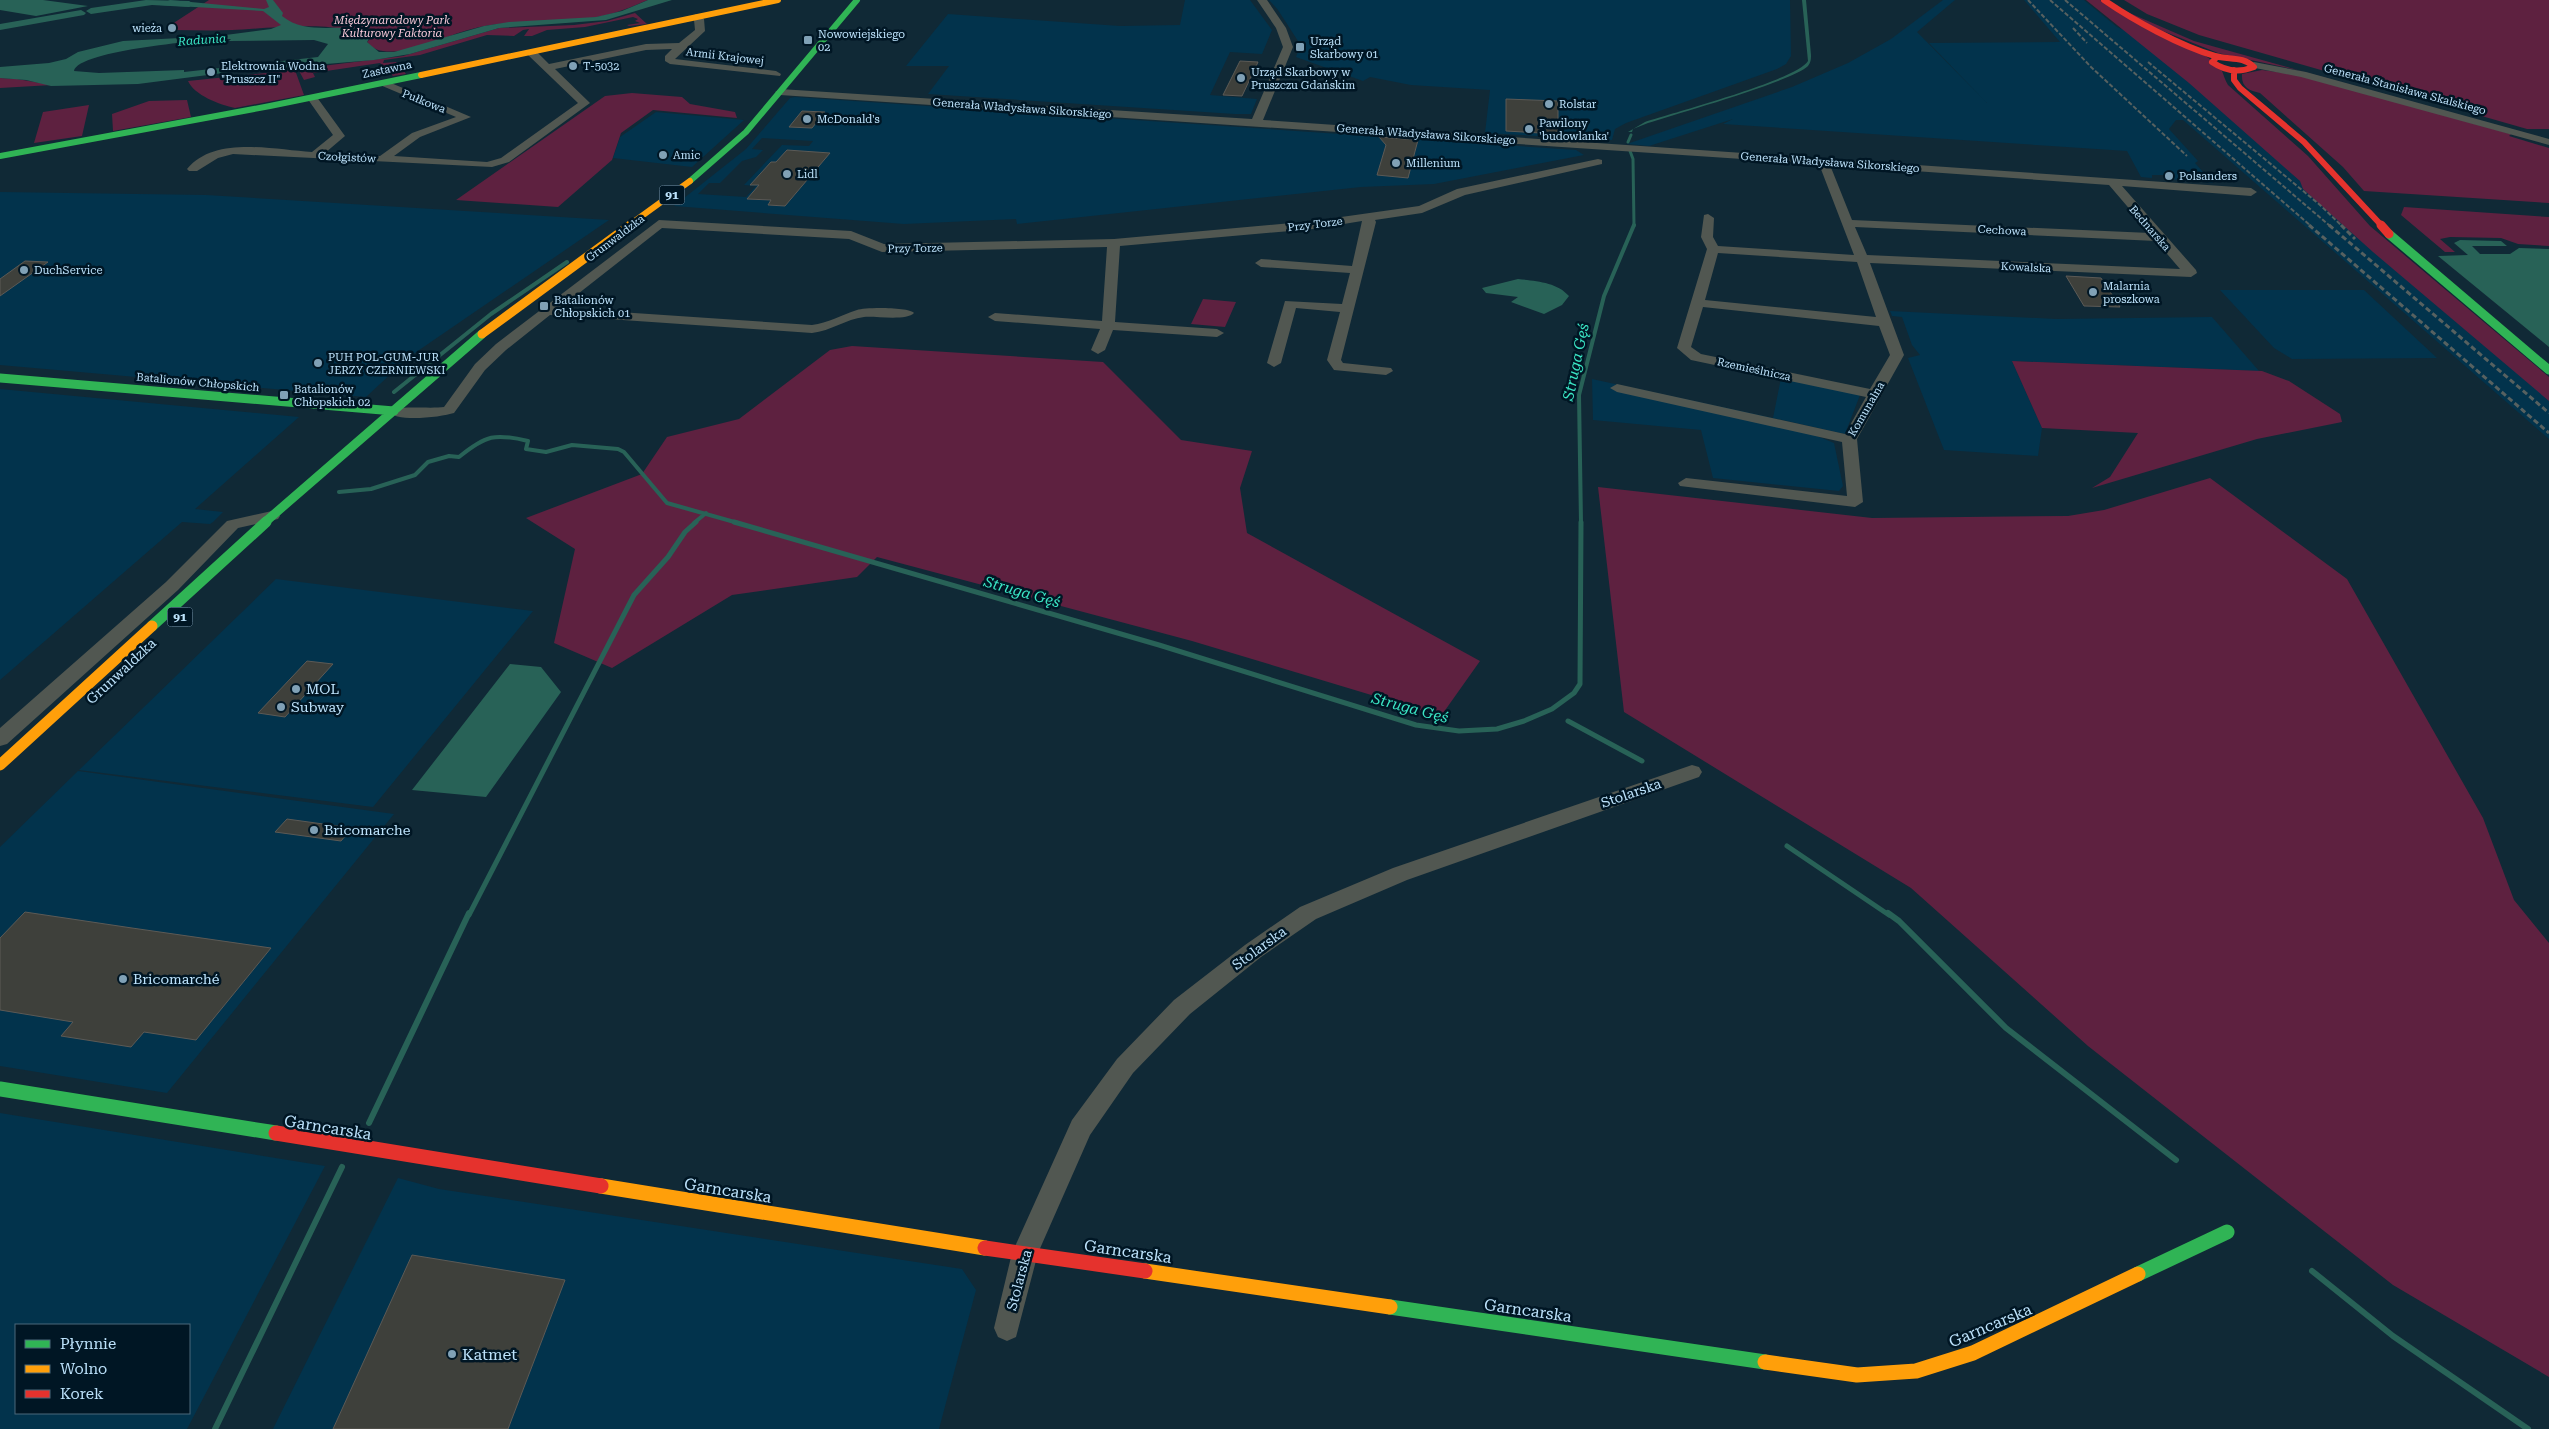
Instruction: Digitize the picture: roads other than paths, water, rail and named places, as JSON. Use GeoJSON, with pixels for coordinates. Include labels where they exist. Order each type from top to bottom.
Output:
{"type":"FeatureCollection","features":[{"type":"Feature","properties":{"kind":"street","name":"Zastawna"},"geometry":{"type":"LineString","coordinates":[[0,156],[312,98],[778,0]]}},
{"type":"Feature","properties":{"kind":"street","name":"Grunwaldzka"},"geometry":{"type":"LineString","coordinates":[[0,765],[302,489],[326,472],[485,332],[602,248],[705,170],[746,132],[857,0]]}},
{"type":"Feature","properties":{"kind":"street"},"geometry":{"type":"LineString","coordinates":[[1256,123],[1288,47],[1281,28],[1262,0]]}},
{"type":"Feature","properties":{"kind":"street","name":"Generała Stanisława Skalskiego"},"geometry":{"type":"LineString","coordinates":[[2104,0],[2144,25],[2217,57],[2235,58],[2254,65],[2302,74],[2549,142]]}},
{"type":"Feature","properties":{"kind":"street","name":"Armii Krajowej"},"geometry":{"type":"LineString","coordinates":[[696,17],[701,28],[670,56],[670,61],[776,74]]}},
{"type":"Feature","properties":{"kind":"street"},"geometry":{"type":"LineString","coordinates":[[531,52],[549,67],[646,47],[682,46]]}},
{"type":"Feature","properties":{"kind":"street","name":"Generała Stanisława Skalskiego"},"geometry":{"type":"LineString","coordinates":[[2217,57],[2212,60],[2214,64],[2234,70],[2250,70],[2254,68],[2254,65]]}},
{"type":"Feature","properties":{"kind":"street","name":"Czołgistów"},"geometry":{"type":"LineString","coordinates":[[193,168],[214,155],[226,151],[488,164],[505,160],[585,103],[549,67]]}},
{"type":"Feature","properties":{"kind":"street"},"geometry":{"type":"LineString","coordinates":[[2234,70],[2234,80],[2240,88],[2304,142],[2393,239],[2549,370]]}},
{"type":"Feature","properties":{"kind":"street","name":"Pułkowa"},"geometry":{"type":"LineString","coordinates":[[383,159],[419,133],[466,117],[384,82]]}},
{"type":"Feature","properties":{"kind":"street","name":"Generała Władysława Sikorskiego"},"geometry":{"type":"LineString","coordinates":[[780,92],[1823,161],[2251,192]]}},
{"type":"Feature","properties":{"kind":"street"},"geometry":{"type":"LineString","coordinates":[[312,98],[339,136],[315,155]]}},
{"type":"Feature","properties":{"kind":"street","name":"Komunalna"},"geometry":{"type":"LineString","coordinates":[[1686,482],[1855,502],[1849,439],[1897,355],[1862,259],[1823,161]]}},
{"type":"Feature","properties":{"kind":"street","name":"Przy Torze"},"geometry":{"type":"LineString","coordinates":[[659,224],[851,236],[882,248],[1114,243],[1264,231],[1422,209],[1461,192],[1598,162]]}},
{"type":"Feature","properties":{"kind":"street","name":"Bednarska"},"geometry":{"type":"LineString","coordinates":[[2112,182],[2157,237],[2191,273]]}},
{"type":"Feature","properties":{"kind":"street"},"geometry":{"type":"LineString","coordinates":[[1366,218],[1370,222],[1346,308],[1334,360],[1339,367],[1386,371]]}},
{"type":"Feature","properties":{"kind":"street","name":"Rzemieślnicza"},"geometry":{"type":"LineString","coordinates":[[1708,218],[1707,237],[1713,249],[1699,303],[1684,348],[1696,357],[1874,394]]}},
{"type":"Feature","properties":{"kind":"street","name":"Cechowa"},"geometry":{"type":"LineString","coordinates":[[1847,223],[2157,237]]}},
{"type":"Feature","properties":{"kind":"street","name":"Grunwaldzka"},"geometry":{"type":"LineString","coordinates":[[394,411],[430,414],[449,410],[480,367],[547,311],[659,224]]}},
{"type":"Feature","properties":{"kind":"street"},"geometry":{"type":"LineString","coordinates":[[1098,350],[1108,325],[1114,243]]}},
{"type":"Feature","properties":{"kind":"street"},"geometry":{"type":"LineString","coordinates":[[1713,249],[1862,259]]}},
{"type":"Feature","properties":{"kind":"street","name":"Kowalska"},"geometry":{"type":"LineString","coordinates":[[1862,259],[2170,274],[2191,273]]}},
{"type":"Feature","properties":{"kind":"street"},"geometry":{"type":"LineString","coordinates":[[1261,263],[1356,270]]}},
{"type":"Feature","properties":{"kind":"street"},"geometry":{"type":"LineString","coordinates":[[1699,303],[1884,322]]}},
{"type":"Feature","properties":{"kind":"street"},"geometry":{"type":"LineString","coordinates":[[1274,363],[1290,304],[1346,308]]}},
{"type":"Feature","properties":{"kind":"street"},"geometry":{"type":"LineString","coordinates":[[547,311],[812,329],[823,328],[861,313],[907,313]]}},
{"type":"Feature","properties":{"kind":"street"},"geometry":{"type":"LineString","coordinates":[[996,317],[1217,332]]}},
{"type":"Feature","properties":{"kind":"street","name":"Batalionów Chłopskich"},"geometry":{"type":"LineString","coordinates":[[0,378],[394,411]]}},
{"type":"Feature","properties":{"kind":"street"},"geometry":{"type":"LineString","coordinates":[[1617,388],[1849,439]]}},
{"type":"Feature","properties":{"kind":"street","name":"Grunwaldzka"},"geometry":{"type":"LineString","coordinates":[[170,626],[314,491],[326,472]]}},
{"type":"Feature","properties":{"kind":"street"},"geometry":{"type":"LineString","coordinates":[[0,739],[172,586],[233,524],[272,516]]}},
{"type":"Feature","properties":{"kind":"street","name":"Stolarska"},"geometry":{"type":"LineString","coordinates":[[1007,1328],[1025,1253],[1081,1128],[1125,1066],[1182,1008],[1253,951],[1308,913],[1400,874],[1692,772]]}},
{"type":"Feature","properties":{"kind":"street","name":"Garncarska"},"geometry":{"type":"LineString","coordinates":[[0,1090],[1025,1253],[1857,1375],[1916,1371],[1973,1353],[2227,1232]]}},
{"type":"Feature","properties":{"kind":"water"},"geometry":{"type":"Polygon","coordinates":[[[0,0],[43,0],[88,6],[36,16],[0,10],[0,0]]]}},
{"type":"Feature","properties":{"kind":"water","name":"Radunia"},"geometry":{"type":"Polygon","coordinates":[[[170,0],[264,9],[269,7],[266,0],[273,0],[283,13],[282,16],[290,22],[318,28],[358,29],[360,31],[357,34],[365,35],[369,39],[367,42],[379,52],[394,52],[484,26],[509,22],[596,17],[622,11],[648,0],[672,0],[606,20],[499,28],[410,54],[374,60],[231,72],[138,84],[51,86],[26,80],[0,78],[0,67],[49,63],[66,59],[78,52],[123,41],[218,36],[271,29],[281,25],[263,11],[159,5],[170,0]],[[231,39],[197,41],[119,52],[97,57],[81,64],[74,71],[99,73],[184,70],[184,72],[318,57],[328,44],[314,40],[229,41],[231,39]]]}},
{"type":"Feature","properties":{"kind":"water"},"geometry":{"type":"Polygon","coordinates":[[[1802,0],[1806,0],[1811,55],[1808,66],[1781,80],[1633,129],[1645,122],[1759,86],[1799,69],[1808,61],[1802,0]]]}},
{"type":"Feature","properties":{"kind":"water"},"geometry":{"type":"Polygon","coordinates":[[[2460,240],[2501,241],[2507,246],[2472,246],[2480,254],[2510,254],[2519,248],[2549,249],[2549,347],[2438,256],[2468,255],[2454,243],[2460,240]]]}},
{"type":"Feature","properties":{"kind":"water"},"geometry":{"type":"Polygon","coordinates":[[[1518,279],[1552,285],[1569,296],[1562,305],[1544,314],[1511,302],[1518,297],[1486,293],[1482,288],[1518,279]]]}},
{"type":"Feature","properties":{"kind":"water"},"geometry":{"type":"Polygon","coordinates":[[[510,664],[541,667],[561,692],[486,797],[412,790],[510,664]]]}},
{"type":"Feature","properties":{"kind":"waterway"},"geometry":{"type":"LineString","coordinates":[[91,11],[152,2],[189,4]]}},
{"type":"Feature","properties":{"kind":"waterway"},"geometry":{"type":"LineString","coordinates":[[0,27],[81,13]]}},
{"type":"Feature","properties":{"kind":"waterway","name":"Struga Gęś"},"geometry":{"type":"LineString","coordinates":[[1628,142],[1631,135]]}},
{"type":"Feature","properties":{"kind":"waterway","name":"Struga Gęś"},"geometry":{"type":"LineString","coordinates":[[1630,151],[1633,159],[1634,225]]}},
{"type":"Feature","properties":{"kind":"waterway","name":"Struga Gęś"},"geometry":{"type":"LineString","coordinates":[[1581,523],[1579,395],[1604,296],[1634,225]]}},
{"type":"Feature","properties":{"kind":"waterway"},"geometry":{"type":"LineString","coordinates":[[394,392],[491,314],[567,262]]}},
{"type":"Feature","properties":{"kind":"waterway"},"geometry":{"type":"LineString","coordinates":[[339,492],[371,489],[415,475],[428,462],[449,456],[459,457],[484,440],[507,437],[528,441],[526,449],[546,452],[572,445],[618,449],[624,452],[667,503],[705,514]]}},
{"type":"Feature","properties":{"kind":"waterway"},"geometry":{"type":"LineString","coordinates":[[694,523],[705,514]]}},
{"type":"Feature","properties":{"kind":"waterway","name":"Struga Gęś"},"geometry":{"type":"LineString","coordinates":[[705,514],[738,523]]}},
{"type":"Feature","properties":{"kind":"waterway"},"geometry":{"type":"LineString","coordinates":[[469,915],[634,595],[668,557],[685,532],[696,522]]}},
{"type":"Feature","properties":{"kind":"waterway","name":"Struga Gęś"},"geometry":{"type":"LineString","coordinates":[[734,522],[1159,645],[1416,725],[1459,731],[1497,729],[1524,721],[1552,709],[1574,693],[1580,684],[1581,523]]}},
{"type":"Feature","properties":{"kind":"waterway"},"geometry":{"type":"LineString","coordinates":[[1568,721],[1642,761]]}},
{"type":"Feature","properties":{"kind":"waterway"},"geometry":{"type":"LineString","coordinates":[[1787,846],[1889,915]]}},
{"type":"Feature","properties":{"kind":"waterway"},"geometry":{"type":"LineString","coordinates":[[369,1123],[469,913]]}},
{"type":"Feature","properties":{"kind":"waterway"},"geometry":{"type":"LineString","coordinates":[[1888,913],[1899,921],[2006,1028],[2176,1160]]}},
{"type":"Feature","properties":{"kind":"waterway"},"geometry":{"type":"LineString","coordinates":[[215,1429],[342,1167]]}},
{"type":"Feature","properties":{"kind":"waterway"},"geometry":{"type":"LineString","coordinates":[[2312,1271],[2393,1336],[2528,1429]]}},
{"type":"Feature","properties":{"kind":"railway"},"geometry":{"type":"LineString","coordinates":[[2028,0],[2091,67],[2187,156]]}},
{"type":"Feature","properties":{"kind":"railway"},"geometry":{"type":"LineString","coordinates":[[2050,0],[2311,226]]}},
{"type":"Feature","properties":{"kind":"railway"},"geometry":{"type":"LineString","coordinates":[[2065,0],[2330,226]]}},
{"type":"Feature","properties":{"kind":"railway"},"geometry":{"type":"LineString","coordinates":[[2073,28],[2087,43]]}},
{"type":"Feature","properties":{"kind":"railway"},"geometry":{"type":"LineString","coordinates":[[2148,62],[2320,205],[2342,226]]}},
{"type":"Feature","properties":{"kind":"railway"},"geometry":{"type":"LineString","coordinates":[[2309,225],[2549,433]]}},
{"type":"Feature","properties":{"kind":"railway"},"geometry":{"type":"LineString","coordinates":[[2329,225],[2549,413]]}},
{"type":"Feature","properties":{"kind":"railway"},"geometry":{"type":"LineString","coordinates":[[2342,226],[2355,239]]}},
{"type":"Feature","properties":{"kind":"place","name":"wieża"},"geometry":{"type":"Point","coordinates":[172,28]}},
{"type":"Feature","properties":{"kind":"place","name":"Nowowiejskiego 02"},"geometry":{"type":"Point","coordinates":[808,40]}},
{"type":"Feature","properties":{"kind":"place","name":"Urząd Skarbowy 01"},"geometry":{"type":"Point","coordinates":[1300,47]}},
{"type":"Feature","properties":{"kind":"place","name":"T-5032"},"geometry":{"type":"Point","coordinates":[573,66]}},
{"type":"Feature","properties":{"kind":"place","name":"Elektrownia Wodna \"Pruszcz II\""},"geometry":{"type":"Point","coordinates":[211,72]}},
{"type":"Feature","properties":{"kind":"place","name":"Urząd Skarbowy w Pruszczu Gdańskim"},"geometry":{"type":"Point","coordinates":[1241,78]}},
{"type":"Feature","properties":{"kind":"place","name":"Rolstar"},"geometry":{"type":"Point","coordinates":[1549,104]}},
{"type":"Feature","properties":{"kind":"place","name":"McDonald's"},"geometry":{"type":"Point","coordinates":[807,119]}},
{"type":"Feature","properties":{"kind":"place","name":"Pawilony 'budowlanka'"},"geometry":{"type":"Point","coordinates":[1529,129]}},
{"type":"Feature","properties":{"kind":"place","name":"Amic"},"geometry":{"type":"Point","coordinates":[663,155]}},
{"type":"Feature","properties":{"kind":"place","name":"Millenium"},"geometry":{"type":"Point","coordinates":[1396,163]}},
{"type":"Feature","properties":{"kind":"place","name":"Lidl"},"geometry":{"type":"Point","coordinates":[787,174]}},
{"type":"Feature","properties":{"kind":"place","name":"Polsanders"},"geometry":{"type":"Point","coordinates":[2169,176]}},
{"type":"Feature","properties":{"kind":"place","name":"DuchService"},"geometry":{"type":"Point","coordinates":[24,270]}},
{"type":"Feature","properties":{"kind":"place","name":"Malarnia proszkowa"},"geometry":{"type":"Point","coordinates":[2093,292]}},
{"type":"Feature","properties":{"kind":"place","name":"Batalionów Chłopskich 01"},"geometry":{"type":"Point","coordinates":[544,306]}},
{"type":"Feature","properties":{"kind":"place","name":"PUH POL-GUM-JUR JERZY CZERNIEWSKI"},"geometry":{"type":"Point","coordinates":[318,363]}},
{"type":"Feature","properties":{"kind":"place","name":"Batalionów Chłopskich 02"},"geometry":{"type":"Point","coordinates":[284,395]}},
{"type":"Feature","properties":{"kind":"place","name":"MOL"},"geometry":{"type":"Point","coordinates":[296,689]}},
{"type":"Feature","properties":{"kind":"place","name":"Subway"},"geometry":{"type":"Point","coordinates":[281,707]}},
{"type":"Feature","properties":{"kind":"place","name":"Bricomarche"},"geometry":{"type":"Point","coordinates":[314,830]}},
{"type":"Feature","properties":{"kind":"place","name":"Bricomarché"},"geometry":{"type":"Point","coordinates":[123,979]}},
{"type":"Feature","properties":{"kind":"place","name":"Katmet"},"geometry":{"type":"Point","coordinates":[452,1354]}},
{"type":"Feature","properties":{"kind":"park label","name":"Międzynarodowy Park Kulturowy Faktoria"},"geometry":{"type":"Point","coordinates":[392,26]}}]}
